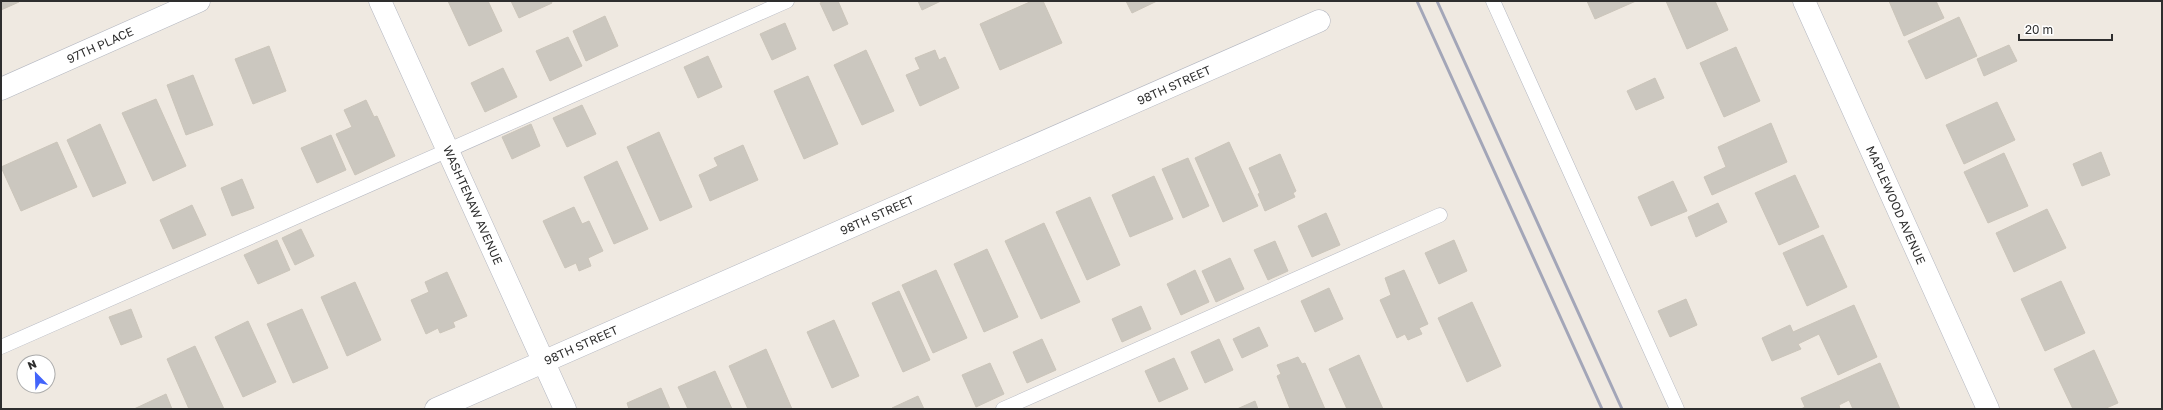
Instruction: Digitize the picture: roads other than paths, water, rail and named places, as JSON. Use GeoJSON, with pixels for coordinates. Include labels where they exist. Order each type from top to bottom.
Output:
{"type":"FeatureCollection","features":[{"type":"Feature","properties":{"kind":"street","name":"97TH PLACE"},"geometry":{"type":"LineString","coordinates":[[1,89],[199,1]]}},
{"type":"Feature","properties":{"kind":"street","name":"WASHTENAW AVENUE"},"geometry":{"type":"LineString","coordinates":[[380,1],[565,409]]}},
{"type":"Feature","properties":{"kind":"street","name":"MAPLEWOOD AVENUE"},"geometry":{"type":"LineString","coordinates":[[1804,1],[1988,409]]}},
{"type":"Feature","properties":{"kind":"street","name":"98TH STREET"},"geometry":{"type":"LineString","coordinates":[[436,409],[1319,21]]}},
{"type":"Feature","properties":{"kind":"lane"},"geometry":{"type":"LineString","coordinates":[[1,347],[447,149],[787,1]]}},
{"type":"Feature","properties":{"kind":"lane"},"geometry":{"type":"LineString","coordinates":[[1493,1],[1677,409]]}},
{"type":"Feature","properties":{"kind":"lane"},"geometry":{"type":"LineString","coordinates":[[1003,409],[1440,215]]}},
{"type":"Feature","properties":{"kind":"railway"},"geometry":{"type":"LineString","coordinates":[[1417,1],[1602,409]]}},
{"type":"Feature","properties":{"kind":"railway"},"geometry":{"type":"LineString","coordinates":[[1437,1],[1622,409]]}}]}
